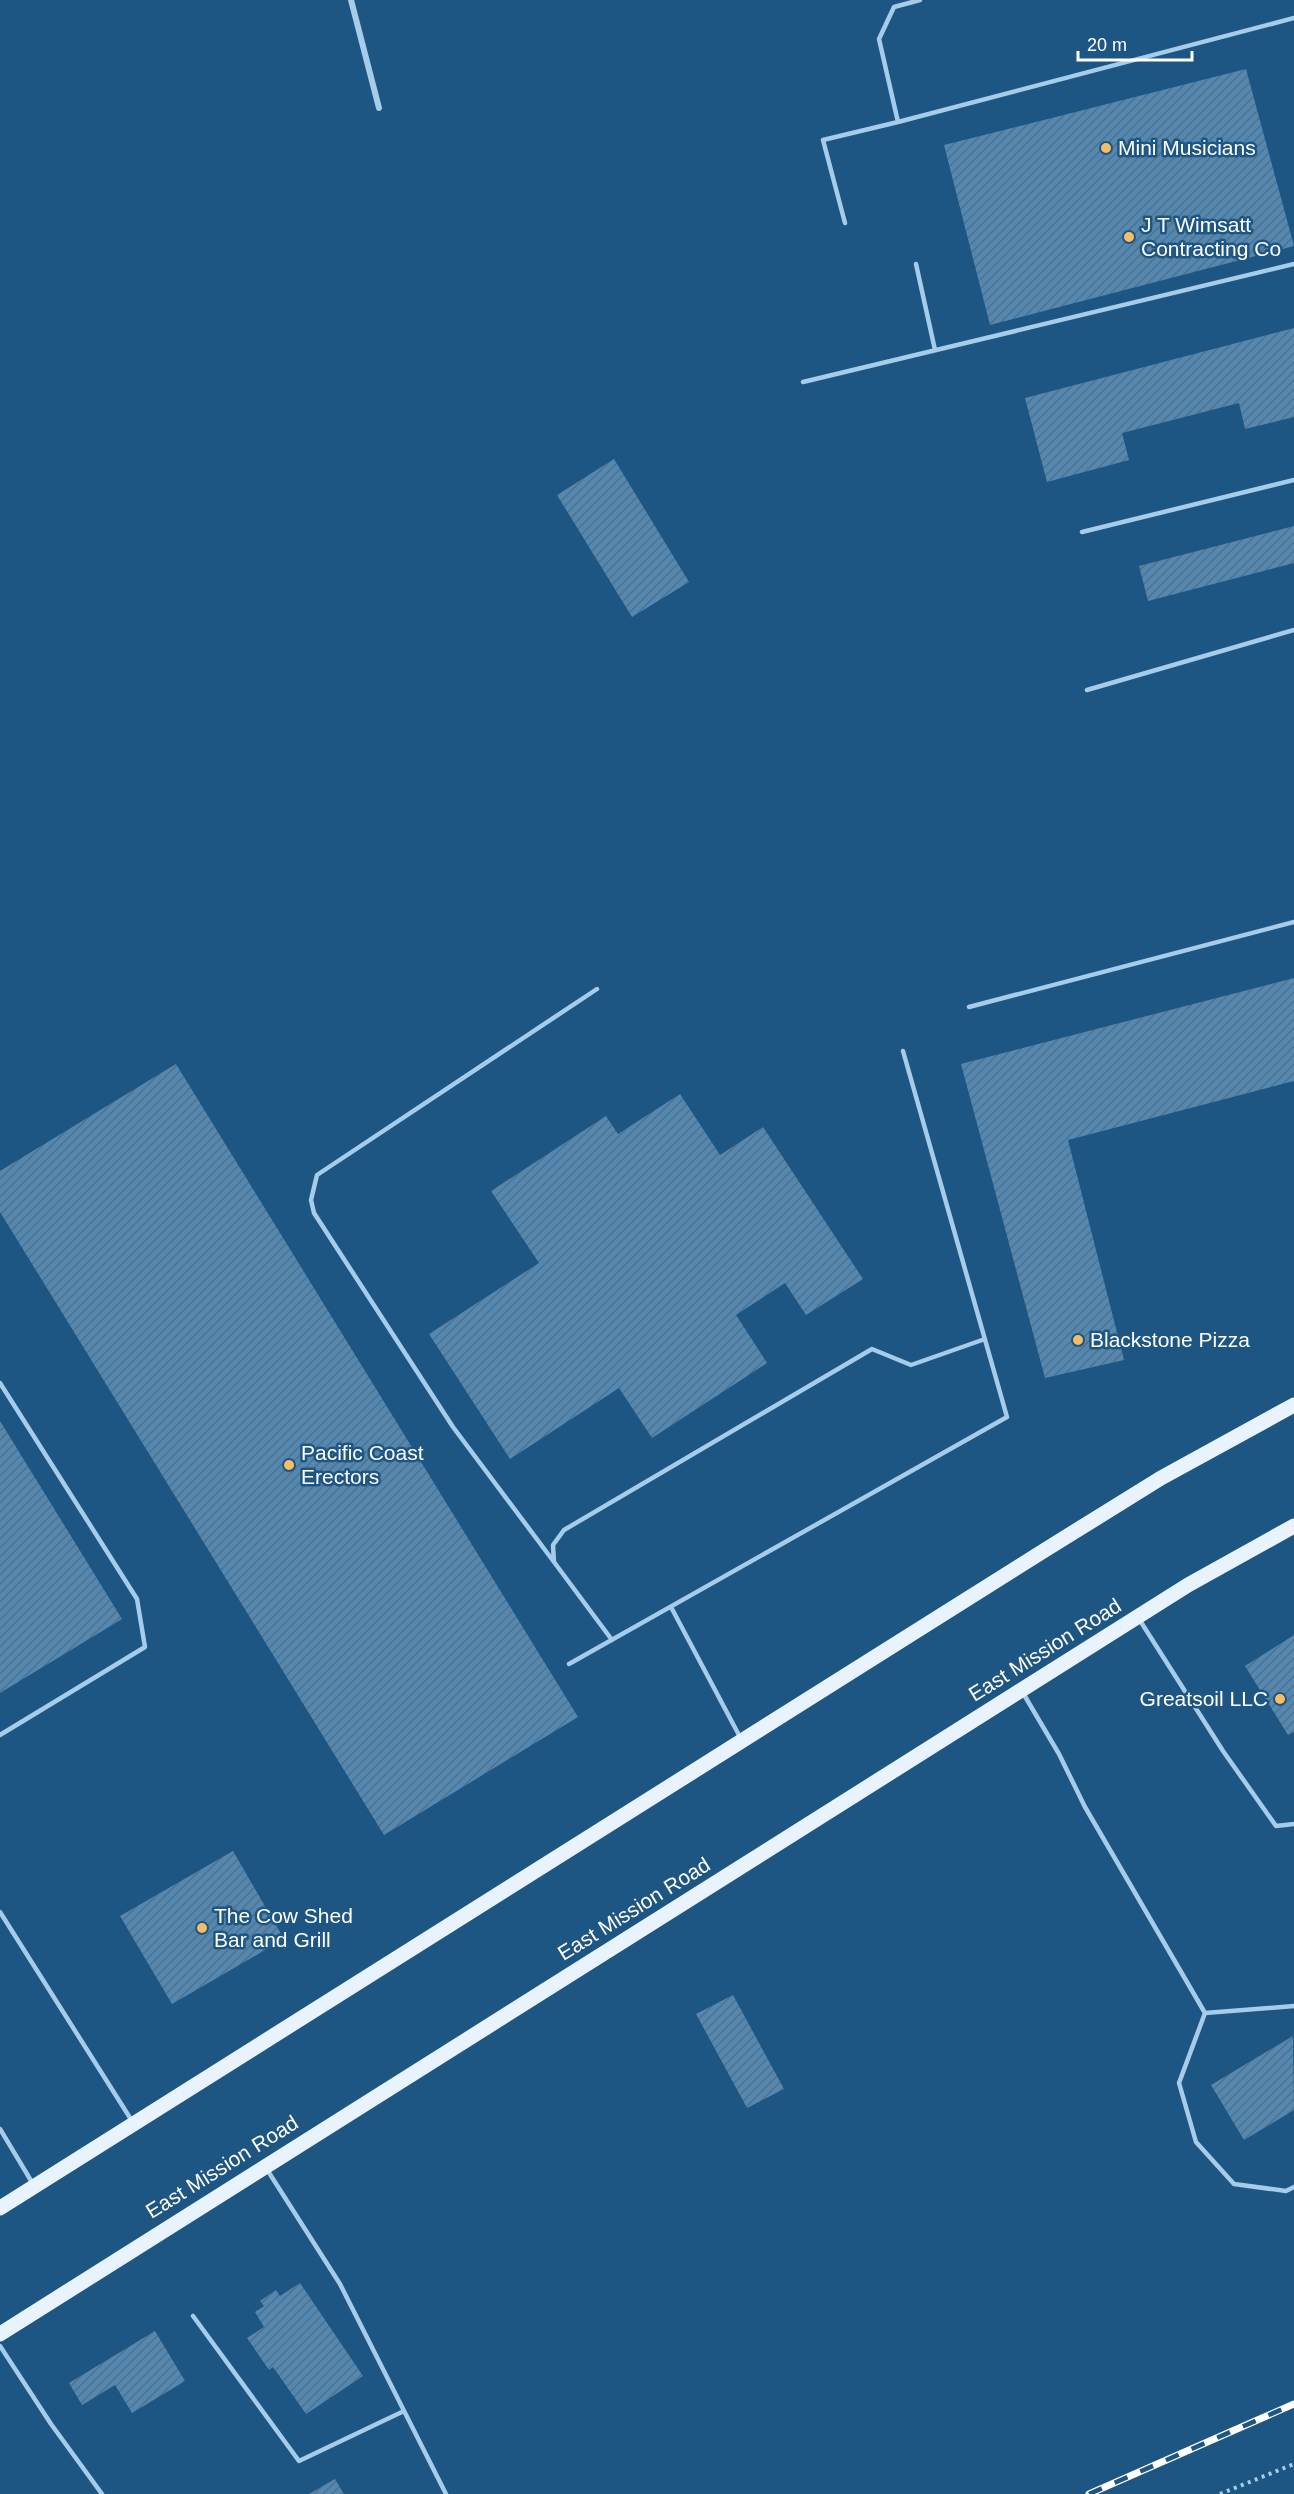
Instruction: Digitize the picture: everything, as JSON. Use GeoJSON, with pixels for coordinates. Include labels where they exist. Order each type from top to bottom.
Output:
{"type":"FeatureCollection","features":[{"type":"Feature","properties":{"kind":"main road"},"geometry":{"type":"LineString","coordinates":[[0,2208],[1161,1478],[1294,1406]]}},
{"type":"Feature","properties":{"kind":"main road","name":"East Mission Road"},"geometry":{"type":"LineString","coordinates":[[0,2334],[1188,1585],[1294,1526]]}},
{"type":"Feature","properties":{"kind":"street"},"geometry":{"type":"LineString","coordinates":[[351,0],[379,108]]}},
{"type":"Feature","properties":{"kind":"lane"},"geometry":{"type":"LineString","coordinates":[[898,122],[879,39],[894,7],[920,0]]}},
{"type":"Feature","properties":{"kind":"lane"},"geometry":{"type":"LineString","coordinates":[[845,223],[823,140],[1294,18]]}},
{"type":"Feature","properties":{"kind":"lane"},"geometry":{"type":"LineString","coordinates":[[916,264],[935,350]]}},
{"type":"Feature","properties":{"kind":"lane"},"geometry":{"type":"LineString","coordinates":[[803,382],[1294,264]]}},
{"type":"Feature","properties":{"kind":"lane"},"geometry":{"type":"LineString","coordinates":[[1082,532],[1294,480]]}},
{"type":"Feature","properties":{"kind":"lane"},"geometry":{"type":"LineString","coordinates":[[1087,690],[1294,630]]}},
{"type":"Feature","properties":{"kind":"lane"},"geometry":{"type":"LineString","coordinates":[[969,1007],[1294,922]]}},
{"type":"Feature","properties":{"kind":"lane"},"geometry":{"type":"LineString","coordinates":[[597,989],[317,1175],[311,1200],[314,1213],[453,1427],[612,1640]]}},
{"type":"Feature","properties":{"kind":"lane"},"geometry":{"type":"LineString","coordinates":[[569,1664],[1007,1417],[903,1051]]}},
{"type":"Feature","properties":{"kind":"lane"},"geometry":{"type":"LineString","coordinates":[[554,1562],[553,1545],[564,1530],[872,1349],[911,1365],[985,1339]]}},
{"type":"Feature","properties":{"kind":"lane"},"geometry":{"type":"LineString","coordinates":[[0,1383],[136,1599],[145,1647],[0,1735]]}},
{"type":"Feature","properties":{"kind":"lane"},"geometry":{"type":"LineString","coordinates":[[671,1607],[742,1741]]}},
{"type":"Feature","properties":{"kind":"lane"},"geometry":{"type":"LineString","coordinates":[[1137,1617],[1223,1751],[1276,1826],[1294,1824]]}},
{"type":"Feature","properties":{"kind":"lane"},"geometry":{"type":"LineString","coordinates":[[1022,1690],[1059,1754],[1091,1817],[1205,2013]]}},
{"type":"Feature","properties":{"kind":"lane"},"geometry":{"type":"LineString","coordinates":[[0,1912],[134,2124]]}},
{"type":"Feature","properties":{"kind":"lane"},"geometry":{"type":"LineString","coordinates":[[1205,2013],[1294,2006]]}},
{"type":"Feature","properties":{"kind":"lane"},"geometry":{"type":"LineString","coordinates":[[1205,2013],[1179,2083],[1196,2142],[1234,2184],[1286,2192],[1294,2187]]}},
{"type":"Feature","properties":{"kind":"lane"},"geometry":{"type":"LineString","coordinates":[[0,2129],[35,2186]]}},
{"type":"Feature","properties":{"kind":"lane"},"geometry":{"type":"LineString","coordinates":[[264,2166],[339,2284],[446,2494]]}},
{"type":"Feature","properties":{"kind":"lane"},"geometry":{"type":"LineString","coordinates":[[193,2316],[299,2461],[404,2411]]}},
{"type":"Feature","properties":{"kind":"lane"},"geometry":{"type":"LineString","coordinates":[[0,2346],[51,2424],[102,2494]]}},
{"type":"Feature","properties":{"kind":"path"},"geometry":{"type":"LineString","coordinates":[[1220,2494],[1294,2464]]}},
{"type":"Feature","properties":{"kind":"building"},"geometry":{"type":"Polygon","coordinates":[[[1246,69],[1294,246],[990,325],[944,145],[1246,69]]]}},
{"type":"Feature","properties":{"kind":"building"},"geometry":{"type":"Polygon","coordinates":[[[1294,328],[1294,417],[1245,429],[1239,403],[1122,433],[1129,460],[1047,482],[1025,398],[1294,328]]]}},
{"type":"Feature","properties":{"kind":"building"},"geometry":{"type":"Polygon","coordinates":[[[614,459],[689,582],[632,617],[557,495],[614,459]]]}},
{"type":"Feature","properties":{"kind":"building"},"geometry":{"type":"Polygon","coordinates":[[[1294,526],[1294,563],[1148,601],[1139,566],[1294,526]]]}},
{"type":"Feature","properties":{"kind":"building"},"geometry":{"type":"Polygon","coordinates":[[[1294,978],[1294,1081],[1068,1140],[1124,1360],[1045,1378],[961,1064],[1294,978]]]}},
{"type":"Feature","properties":{"kind":"building","name":"Pacific Coast Erectors"},"geometry":{"type":"Polygon","coordinates":[[[176,1064],[578,1717],[384,1835],[0,1212],[0,1171],[176,1064]]]}},
{"type":"Feature","properties":{"kind":"building","name":"Pacific Coast Erectors"},"geometry":{"type":"Polygon","coordinates":[[[680,1094],[720,1155],[763,1127],[863,1279],[806,1315],[785,1283],[736,1315],[767,1363],[652,1438],[619,1388],[510,1459],[429,1334],[539,1263],[491,1191],[606,1116],[618,1134],[680,1094]]]}},
{"type":"Feature","properties":{"kind":"building"},"geometry":{"type":"Polygon","coordinates":[[[0,1421],[122,1619],[0,1693],[0,1421]]]}},
{"type":"Feature","properties":{"kind":"building","name":"Greatsoil LLC"},"geometry":{"type":"Polygon","coordinates":[[[1294,1635],[1294,1732],[1288,1735],[1245,1666],[1294,1635]]]}},
{"type":"Feature","properties":{"kind":"building","name":"The Cow Shed Bar and Grill"},"geometry":{"type":"Polygon","coordinates":[[[233,1851],[284,1939],[172,2004],[120,1916],[233,1851]]]}},
{"type":"Feature","properties":{"kind":"building"},"geometry":{"type":"Polygon","coordinates":[[[733,1995],[784,2089],[747,2108],[696,2014],[733,1995]]]}},
{"type":"Feature","properties":{"kind":"building"},"geometry":{"type":"Polygon","coordinates":[[[1293,2036],[1294,2110],[1244,2140],[1211,2085],[1293,2036]]]}},
{"type":"Feature","properties":{"kind":"building"},"geometry":{"type":"Polygon","coordinates":[[[300,2283],[363,2376],[306,2414],[273,2367],[269,2370],[247,2338],[264,2327],[255,2312],[264,2306],[260,2301],[276,2290],[280,2296],[300,2283]]]}},
{"type":"Feature","properties":{"kind":"building"},"geometry":{"type":"Polygon","coordinates":[[[155,2331],[185,2381],[132,2413],[115,2385],[82,2405],[69,2383],[155,2331]]]}},
{"type":"Feature","properties":{"kind":"building"},"geometry":{"type":"Polygon","coordinates":[[[335,2479],[344,2494],[309,2494],[335,2479]]]}},
{"type":"Feature","properties":{"kind":"railway"},"geometry":{"type":"LineString","coordinates":[[1089,2494],[1294,2404]]}},
{"type":"Feature","properties":{"kind":"place","name":"Mini Musicians"},"geometry":{"type":"Point","coordinates":[1106,148]}},
{"type":"Feature","properties":{"kind":"place","name":"J T Wimsatt Contracting Co"},"geometry":{"type":"Point","coordinates":[1129,237]}},
{"type":"Feature","properties":{"kind":"place","name":"Blackstone Pizza"},"geometry":{"type":"Point","coordinates":[1078,1340]}},
{"type":"Feature","properties":{"kind":"place","name":"Pacific Coast Erectors"},"geometry":{"type":"Point","coordinates":[289,1465]}},
{"type":"Feature","properties":{"kind":"place","name":"Greatsoil LLC"},"geometry":{"type":"Point","coordinates":[1280,1699]}},
{"type":"Feature","properties":{"kind":"place","name":"The Cow Shed Bar and Grill"},"geometry":{"type":"Point","coordinates":[202,1928]}}]}
